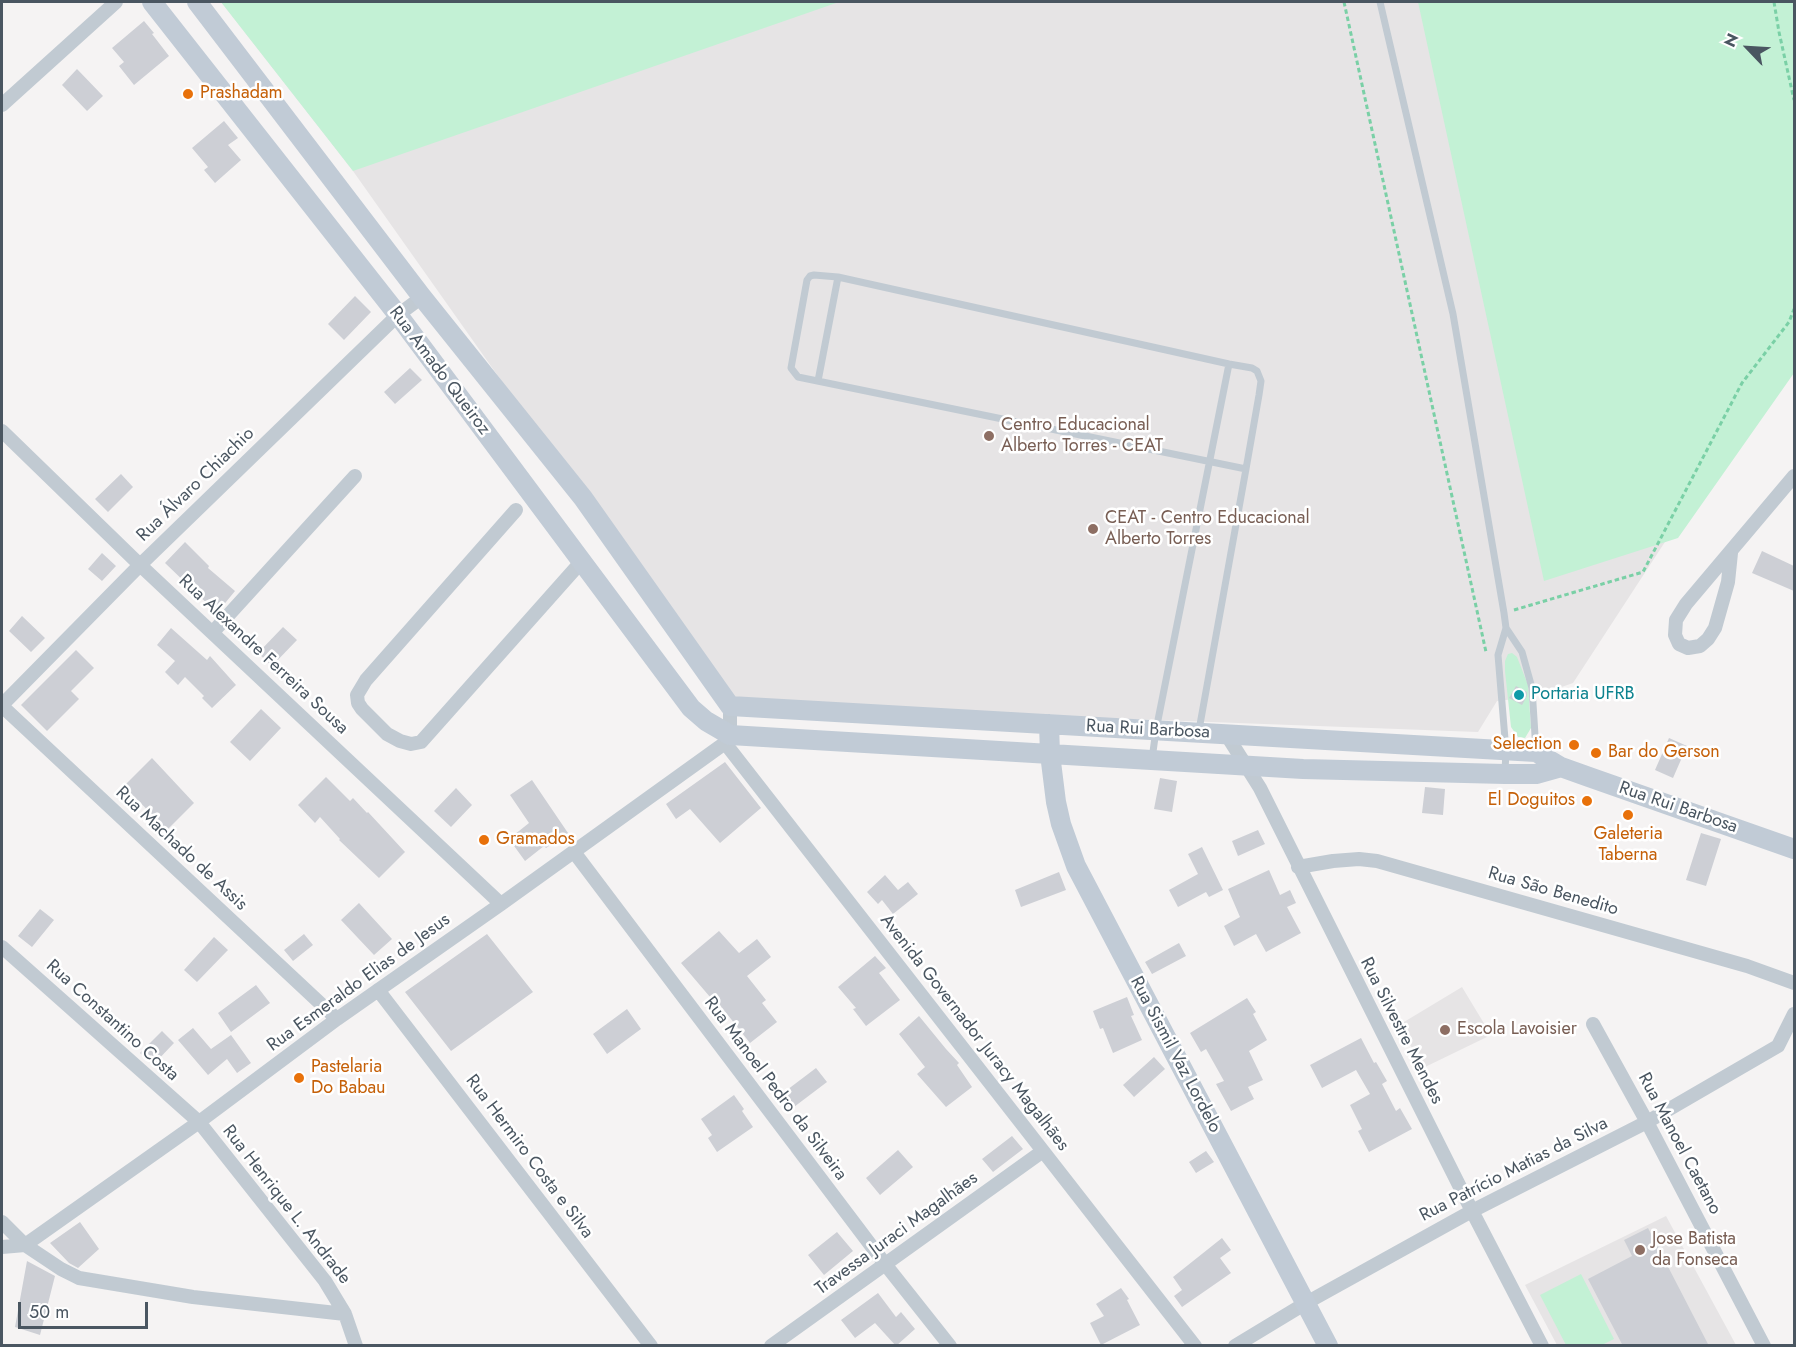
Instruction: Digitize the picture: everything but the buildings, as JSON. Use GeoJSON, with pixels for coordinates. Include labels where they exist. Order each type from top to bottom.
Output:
{"type":"FeatureCollection","features":[{"type":"Feature","properties":{"kind":"street"},"geometry":{"type":"LineString","coordinates":[[2,105],[116,2]]}},
{"type":"Feature","properties":{"kind":"street","name":"Rua Amado Queiroz"},"geometry":{"type":"LineString","coordinates":[[152,2],[398,315],[691,708],[727,739]]}},
{"type":"Feature","properties":{"kind":"street","name":"Rua Amado Queiroz"},"geometry":{"type":"LineString","coordinates":[[197,2],[422,297],[583,498],[730,706]]}},
{"type":"Feature","properties":{"kind":"street","name":"Rua Álvaro Chiachio"},"geometry":{"type":"LineString","coordinates":[[2,706],[140,565],[398,315],[422,297]]}},
{"type":"Feature","properties":{"kind":"street","name":"Rua Alexandre Ferreira Sousa"},"geometry":{"type":"LineString","coordinates":[[2,431],[140,565],[501,904]]}},
{"type":"Feature","properties":{"kind":"street"},"geometry":{"type":"LineString","coordinates":[[213,632],[355,476]]}},
{"type":"Feature","properties":{"kind":"street"},"geometry":{"type":"LineString","coordinates":[[1731,553],[1728,582],[1715,628],[1700,646],[1688,648],[1679,644],[1675,635],[1676,620],[1686,604],[1794,476]]}},
{"type":"Feature","properties":{"kind":"street"},"geometry":{"type":"LineString","coordinates":[[516,510],[366,680],[357,695],[362,709],[387,734],[411,744],[421,742],[582,561]]}},
{"type":"Feature","properties":{"kind":"street","name":"Rua Machado de Assis"},"geometry":{"type":"LineString","coordinates":[[2,706],[337,1019]]}},
{"type":"Feature","properties":{"kind":"street"},"geometry":{"type":"LineString","coordinates":[[727,739],[730,706]]}},
{"type":"Feature","properties":{"kind":"street","name":"Rua Rui Barbosa"},"geometry":{"type":"LineString","coordinates":[[730,706],[1536,752],[1561,767],[1794,849]]}},
{"type":"Feature","properties":{"kind":"street","name":"Rua Sismil Vaz Lordelo"},"geometry":{"type":"LineString","coordinates":[[1049,724],[1050,754],[1060,824],[1076,866],[1328,1346]]}},
{"type":"Feature","properties":{"kind":"street","name":"Rua Silvestre Mendes"},"geometry":{"type":"LineString","coordinates":[[1226,734],[1247,766],[1542,1346]]}},
{"type":"Feature","properties":{"kind":"street","name":"Rua Rui Barbosa"},"geometry":{"type":"LineString","coordinates":[[727,739],[1247,766],[1458,774],[1536,774],[1561,767]]}},
{"type":"Feature","properties":{"kind":"street","name":"Rua Esmeraldo Elias de Jesus"},"geometry":{"type":"LineString","coordinates":[[2,1248],[25,1245],[199,1122],[337,1019],[574,852],[727,739]]}},
{"type":"Feature","properties":{"kind":"street","name":"Avenida Governador Juracy Magalhães"},"geometry":{"type":"LineString","coordinates":[[727,739],[1195,1346]]}},
{"type":"Feature","properties":{"kind":"street","name":"Rua Manoel Pedro da Silveira"},"geometry":{"type":"LineString","coordinates":[[574,852],[885,1264],[950,1346]]}},
{"type":"Feature","properties":{"kind":"street","name":"Rua São Benedito"},"geometry":{"type":"LineString","coordinates":[[1298,867],[1359,859],[1377,861],[1747,966],[1794,983]]}},
{"type":"Feature","properties":{"kind":"street","name":"Rua Constantino Costa"},"geometry":{"type":"LineString","coordinates":[[2,947],[199,1122]]}},
{"type":"Feature","properties":{"kind":"street","name":"Rua Hermiro Costa e Silva"},"geometry":{"type":"LineString","coordinates":[[378,990],[651,1346]]}},
{"type":"Feature","properties":{"kind":"street"},"geometry":{"type":"LineString","coordinates":[[1778,1046],[1794,1014]]}},
{"type":"Feature","properties":{"kind":"street","name":"Rua Manoel Caetano"},"geometry":{"type":"LineString","coordinates":[[1593,1024],[1764,1346]]}},
{"type":"Feature","properties":{"kind":"street","name":"Rua Patrício Matias da Silva"},"geometry":{"type":"LineString","coordinates":[[1235,1346],[1306,1303],[1472,1210],[1647,1122],[1794,1037]]}},
{"type":"Feature","properties":{"kind":"street","name":"Rua Henrique L. Andrade"},"geometry":{"type":"LineString","coordinates":[[199,1122],[325,1281],[345,1314],[356,1346]]}},
{"type":"Feature","properties":{"kind":"street","name":"Travessa Juraci Magalhães"},"geometry":{"type":"LineString","coordinates":[[771,1346],[1043,1151]]}},
{"type":"Feature","properties":{"kind":"street"},"geometry":{"type":"LineString","coordinates":[[2,1222],[25,1245],[61,1269],[90,1281],[194,1297],[345,1314]]}},
{"type":"Feature","properties":{"kind":"lane"},"geometry":{"type":"LineString","coordinates":[[1380,2],[1453,314],[1504,613],[1506,628],[1498,656],[1506,751],[1505,774]]}},
{"type":"Feature","properties":{"kind":"lane"},"geometry":{"type":"LineString","coordinates":[[1199,733],[1246,469],[1261,381],[1257,371],[1252,368],[838,277],[818,274],[810,276],[807,280],[791,368],[798,376],[1246,469]]}},
{"type":"Feature","properties":{"kind":"lane"},"geometry":{"type":"LineString","coordinates":[[818,381],[838,277]]}},
{"type":"Feature","properties":{"kind":"lane"},"geometry":{"type":"LineString","coordinates":[[1152,760],[1229,364]]}},
{"type":"Feature","properties":{"kind":"lane"},"geometry":{"type":"LineString","coordinates":[[1506,628],[1522,652],[1532,688],[1536,774]]}},
{"type":"Feature","properties":{"kind":"path"},"geometry":{"type":"LineString","coordinates":[[1344,2],[1486,654]]}},
{"type":"Feature","properties":{"kind":"path"},"geometry":{"type":"LineString","coordinates":[[1774,2],[1794,100]]}},
{"type":"Feature","properties":{"kind":"path"},"geometry":{"type":"LineString","coordinates":[[1504,613],[1643,572],[1742,383],[1789,322],[1794,309]]}},
{"type":"Feature","properties":{"kind":"shaded area","name":"Centro Educacional Alberto Torres - CEAT"},"geometry":{"type":"Polygon","coordinates":[[[221,2],[1794,2],[1794,344],[1573,683],[1533,697],[1497,701],[1478,732],[730,704],[353,171],[221,2]]]}},
{"type":"Feature","properties":{"kind":"shaded area","name":"Escola Lavoisier"},"geometry":{"type":"Polygon","coordinates":[[[1462,987],[1491,1035],[1423,1068],[1399,1025],[1462,987]]]}},
{"type":"Feature","properties":{"kind":"shaded area","name":"Jose Batista da Fonseca"},"geometry":{"type":"Polygon","coordinates":[[[1666,1216],[1736,1345],[1557,1345],[1525,1285],[1666,1216]]]}},
{"type":"Feature","properties":{"kind":"green space"},"geometry":{"type":"Polygon","coordinates":[[[221,2],[839,2],[353,171],[221,2]]]}},
{"type":"Feature","properties":{"kind":"green space"},"geometry":{"type":"Polygon","coordinates":[[[1418,2],[1794,2],[1794,373],[1678,538],[1544,581],[1418,2]]]}},
{"type":"Feature","properties":{"kind":"green space"},"geometry":{"type":"Polygon","coordinates":[[[1512,653],[1517,657],[1528,685],[1531,728],[1525,738],[1518,737],[1511,727],[1505,661],[1508,654],[1512,653]]]}},
{"type":"Feature","properties":{"kind":"green space"},"geometry":{"type":"Polygon","coordinates":[[[1581,1274],[1614,1339],[1602,1345],[1566,1345],[1540,1295],[1581,1274]]]}},
{"type":"Feature","properties":{"kind":"place","name":"Prashadam"},"geometry":{"type":"Point","coordinates":[188,94]}},
{"type":"Feature","properties":{"kind":"place","name":"Centro Educacional Alberto Torres - CEAT"},"geometry":{"type":"Point","coordinates":[989,436]}},
{"type":"Feature","properties":{"kind":"place","name":"CEAT - Centro Educacional Alberto Torres"},"geometry":{"type":"Point","coordinates":[1093,529]}},
{"type":"Feature","properties":{"kind":"place","name":"Portaria UFRB"},"geometry":{"type":"Point","coordinates":[1519,695]}},
{"type":"Feature","properties":{"kind":"place","name":"Selection"},"geometry":{"type":"Point","coordinates":[1574,745]}},
{"type":"Feature","properties":{"kind":"place","name":"Bar do Gerson"},"geometry":{"type":"Point","coordinates":[1596,753]}},
{"type":"Feature","properties":{"kind":"place","name":"El Doguitos"},"geometry":{"type":"Point","coordinates":[1587,801]}},
{"type":"Feature","properties":{"kind":"place","name":"Galeteria Taberna"},"geometry":{"type":"Point","coordinates":[1628,815]}},
{"type":"Feature","properties":{"kind":"place","name":"Gramados"},"geometry":{"type":"Point","coordinates":[484,840]}},
{"type":"Feature","properties":{"kind":"place","name":"Escola Lavoisier"},"geometry":{"type":"Point","coordinates":[1445,1030]}},
{"type":"Feature","properties":{"kind":"place","name":"Pastelaria Do Babau"},"geometry":{"type":"Point","coordinates":[299,1078]}},
{"type":"Feature","properties":{"kind":"place","name":"Jose Batista da Fonseca"},"geometry":{"type":"Point","coordinates":[1640,1250]}}]}
